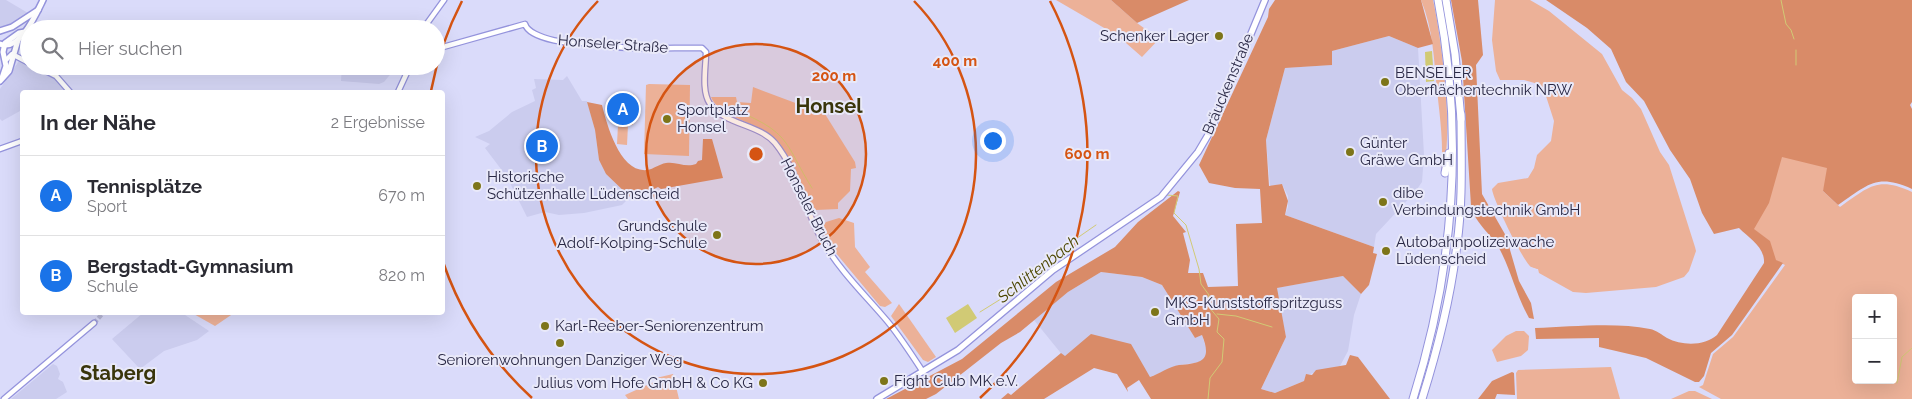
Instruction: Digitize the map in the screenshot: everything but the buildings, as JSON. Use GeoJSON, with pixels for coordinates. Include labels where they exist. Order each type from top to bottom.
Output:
{"type":"FeatureCollection","features":[{"type":"Feature","properties":{"kind":"highway"},"geometry":{"type":"LineString","coordinates":[[1413,399],[1435,320],[1447,254],[1452,201],[1452,115],[1438,0]]}},
{"type":"Feature","properties":{"kind":"highway"},"geometry":{"type":"LineString","coordinates":[[1446,0],[1455,54],[1465,174]]}},
{"type":"Feature","properties":{"kind":"highway"},"geometry":{"type":"LineString","coordinates":[[1422,399],[1442,326],[1458,242],[1461,189],[1461,114]]}},
{"type":"Feature","properties":{"kind":"highway"},"geometry":{"type":"LineString","coordinates":[[1445,173],[1452,115]]}},
{"type":"Feature","properties":{"kind":"main road"},"geometry":{"type":"LineString","coordinates":[[32,20],[43,0]]}},
{"type":"Feature","properties":{"kind":"main road","name":"Bräuckenstraße"},"geometry":{"type":"LineString","coordinates":[[877,399],[958,350],[988,328],[1053,270],[1161,197],[1198,152],[1211,130],[1265,0]]}},
{"type":"Feature","properties":{"kind":"main road"},"geometry":{"type":"LineString","coordinates":[[23,20],[38,9]]}},
{"type":"Feature","properties":{"kind":"main road"},"geometry":{"type":"LineString","coordinates":[[0,32],[12,28],[20,22]]}},
{"type":"Feature","properties":{"kind":"main road"},"geometry":{"type":"LineString","coordinates":[[2,45],[8,39],[20,34]]}},
{"type":"Feature","properties":{"kind":"main road"},"geometry":{"type":"LineString","coordinates":[[1,79],[9,71],[13,54],[20,38]]}},
{"type":"Feature","properties":{"kind":"main road"},"geometry":{"type":"LineString","coordinates":[[2,45],[18,40]]}},
{"type":"Feature","properties":{"kind":"main road"},"geometry":{"type":"LineString","coordinates":[[1,79],[6,60],[2,45]]}},
{"type":"Feature","properties":{"kind":"street"},"geometry":{"type":"LineString","coordinates":[[430,20],[444,0]]}},
{"type":"Feature","properties":{"kind":"street","name":"Honseler Straße"},"geometry":{"type":"LineString","coordinates":[[445,46],[525,24],[526,29],[531,32],[555,41],[583,43],[590,41],[596,44],[630,47],[702,48],[706,52]]}},
{"type":"Feature","properties":{"kind":"street","name":"Honseler Bruch"},"geometry":{"type":"LineString","coordinates":[[706,52],[706,92],[711,105],[724,115],[765,135],[776,144],[785,158],[814,223],[833,257],[892,327],[923,372]]}},
{"type":"Feature","properties":{"kind":"street"},"geometry":{"type":"LineString","coordinates":[[6,60],[13,54],[20,58]]}},
{"type":"Feature","properties":{"kind":"street"},"geometry":{"type":"LineString","coordinates":[[54,75],[68,90]]}},
{"type":"Feature","properties":{"kind":"street"},"geometry":{"type":"LineString","coordinates":[[399,90],[406,75]]}},
{"type":"Feature","properties":{"kind":"street"},"geometry":{"type":"LineString","coordinates":[[0,149],[20,142]]}},
{"type":"Feature","properties":{"kind":"street"},"geometry":{"type":"LineString","coordinates":[[4,399],[94,322]]}},
{"type":"Feature","properties":{"kind":"shaded area"},"geometry":{"type":"Polygon","coordinates":[[[0,0],[6,0],[28,13],[11,25],[0,29],[0,0]]]}},
{"type":"Feature","properties":{"kind":"shaded area"},"geometry":{"type":"Polygon","coordinates":[[[1056,0],[1111,0],[1159,39],[1142,57],[1118,36],[1056,0]]]}},
{"type":"Feature","properties":{"kind":"shaded area"},"geometry":{"type":"Polygon","coordinates":[[[1111,0],[1189,0],[1137,23],[1111,0]]]}},
{"type":"Feature","properties":{"kind":"shaded area"},"geometry":{"type":"Polygon","coordinates":[[[1275,0],[1421,0],[1433,44],[1418,48],[1389,36],[1332,51],[1332,65],[1285,68],[1266,140],[1269,186],[1282,184],[1288,201],[1285,215],[1374,247],[1373,253],[1377,254],[1369,285],[1361,294],[1343,276],[1277,288],[1286,337],[1261,389],[1275,393],[1304,381],[1306,374],[1312,375],[1316,370],[1346,365],[1350,355],[1358,357],[1390,399],[1151,399],[1139,380],[1127,388],[1128,392],[1117,374],[1094,368],[1044,399],[1001,399],[1008,393],[1011,395],[1061,353],[1065,356],[1091,334],[1131,344],[1150,377],[1172,367],[1194,363],[1203,359],[1206,350],[1202,335],[1195,338],[1162,285],[1142,277],[1101,272],[1068,292],[1020,332],[1001,343],[936,394],[926,399],[886,399],[962,359],[1056,282],[1115,247],[1138,222],[1178,191],[1180,192],[1173,216],[1186,232],[1183,233],[1190,260],[1188,273],[1203,273],[1208,287],[1238,286],[1236,224],[1262,223],[1260,189],[1235,188],[1209,183],[1199,165],[1268,17],[1269,9],[1275,0]]]}},
{"type":"Feature","properties":{"kind":"shaded area"},"geometry":{"type":"Polygon","coordinates":[[[1421,0],[1433,0],[1446,89],[1447,139],[1441,174],[1441,132],[1434,56],[1431,33],[1421,0]]]}},
{"type":"Feature","properties":{"kind":"shaded area"},"geometry":{"type":"Polygon","coordinates":[[[1451,0],[1478,0],[1483,55],[1476,65],[1482,194],[1506,236],[1519,281],[1531,303],[1534,319],[1529,318],[1524,309],[1499,248],[1479,223],[1471,206],[1462,61],[1451,0]]]}},
{"type":"Feature","properties":{"kind":"shaded area"},"geometry":{"type":"Polygon","coordinates":[[[1495,0],[1530,0],[1549,11],[1602,54],[1622,90],[1641,109],[1660,152],[1669,165],[1695,247],[1696,251],[1689,271],[1684,277],[1656,287],[1586,293],[1573,292],[1539,273],[1538,269],[1531,267],[1527,262],[1515,243],[1492,189],[1498,183],[1528,178],[1534,168],[1537,155],[1551,141],[1554,121],[1545,93],[1538,84],[1524,80],[1500,80],[1496,71],[1492,40],[1495,0]]]}},
{"type":"Feature","properties":{"kind":"shaded area"},"geometry":{"type":"Polygon","coordinates":[[[1546,0],[1912,0],[1912,102],[1910,105],[1912,109],[1912,189],[1900,184],[1881,182],[1865,187],[1838,205],[1823,191],[1827,168],[1782,157],[1769,203],[1754,229],[1770,241],[1776,260],[1783,263],[1732,335],[1711,353],[1704,376],[1699,382],[1695,382],[1646,358],[1599,347],[1599,338],[1536,339],[1535,328],[1608,325],[1650,329],[1673,341],[1693,344],[1712,339],[1717,335],[1764,263],[1762,252],[1752,239],[1739,228],[1714,234],[1702,213],[1690,179],[1670,150],[1644,101],[1626,82],[1611,49],[1587,28],[1546,0]]]}},
{"type":"Feature","properties":{"kind":"shaded area"},"geometry":{"type":"Polygon","coordinates":[[[1912,0],[1912,19],[1823,191],[1840,207],[1866,189],[1881,184],[1900,187],[1912,192],[1912,399],[1721,399],[1699,387],[1703,385],[1713,354],[1733,337],[1785,265],[1775,260],[1769,241],[1741,220],[1633,42],[1912,0]]]}},
{"type":"Feature","properties":{"kind":"shaded area"},"geometry":{"type":"Polygon","coordinates":[[[1389,36],[1418,48],[1424,155],[1422,182],[1376,234],[1374,247],[1285,215],[1288,207],[1288,196],[1282,184],[1270,186],[1266,140],[1285,68],[1332,65],[1332,51],[1389,36]]]}},
{"type":"Feature","properties":{"kind":"shaded area"},"geometry":{"type":"Polygon","coordinates":[[[1432,51],[1434,81],[1426,82],[1425,52],[1432,51]]]}},
{"type":"Feature","properties":{"kind":"shaded area"},"geometry":{"type":"Polygon","coordinates":[[[19,61],[20,75],[49,75],[56,78],[65,90],[20,90],[20,111],[2,121],[0,119],[0,89],[19,61]]]}},
{"type":"Feature","properties":{"kind":"shaded area"},"geometry":{"type":"Polygon","coordinates":[[[341,75],[390,75],[384,82],[379,84],[341,81],[341,75]]]}},
{"type":"Feature","properties":{"kind":"shaded area"},"geometry":{"type":"Polygon","coordinates":[[[567,76],[582,101],[587,101],[595,130],[599,160],[606,174],[630,197],[622,205],[584,213],[559,215],[545,212],[527,217],[507,177],[485,148],[490,144],[475,137],[489,131],[512,112],[535,101],[532,90],[536,88],[534,79],[563,80],[567,76]]]}},
{"type":"Feature","properties":{"kind":"shaded area","name":"Sportplatz Honsel"},"geometry":{"type":"Polygon","coordinates":[[[646,85],[690,85],[689,156],[644,154],[646,85]]]}},
{"type":"Feature","properties":{"kind":"shaded area"},"geometry":{"type":"Polygon","coordinates":[[[753,87],[825,114],[855,162],[856,168],[851,169],[850,191],[838,203],[838,209],[816,210],[804,193],[787,154],[774,138],[767,132],[722,110],[711,97],[736,97],[737,102],[751,103],[753,87]]]}},
{"type":"Feature","properties":{"kind":"shaded area"},"geometry":{"type":"Polygon","coordinates":[[[614,93],[634,94],[633,125],[628,125],[627,145],[617,144],[618,125],[613,124],[614,93]]]}},
{"type":"Feature","properties":{"kind":"shaded area"},"geometry":{"type":"Polygon","coordinates":[[[587,102],[602,105],[616,146],[629,164],[638,169],[647,170],[670,163],[696,164],[702,160],[703,139],[712,139],[723,178],[661,189],[658,187],[642,195],[634,193],[630,197],[606,174],[599,160],[595,130],[587,102]]]}},
{"type":"Feature","properties":{"kind":"shaded area"},"geometry":{"type":"Polygon","coordinates":[[[839,218],[854,223],[855,247],[870,267],[865,272],[892,303],[885,307],[880,306],[830,246],[822,228],[826,222],[839,218]]]}},
{"type":"Feature","properties":{"kind":"shaded area"},"geometry":{"type":"Polygon","coordinates":[[[1101,272],[1142,277],[1162,285],[1195,338],[1202,335],[1207,351],[1206,357],[1202,362],[1179,365],[1150,377],[1064,357],[1034,320],[1068,292],[1101,272]]]}},
{"type":"Feature","properties":{"kind":"shaded area"},"geometry":{"type":"Polygon","coordinates":[[[1343,276],[1361,294],[1354,315],[1348,351],[1340,366],[1306,375],[1304,381],[1275,393],[1261,389],[1286,337],[1276,288],[1343,276]]]}},
{"type":"Feature","properties":{"kind":"shaded area"},"geometry":{"type":"Polygon","coordinates":[[[899,304],[936,357],[928,362],[923,360],[891,316],[899,304]]]}},
{"type":"Feature","properties":{"kind":"shaded area"},"geometry":{"type":"Polygon","coordinates":[[[968,304],[977,318],[955,333],[946,318],[968,304]]]}},
{"type":"Feature","properties":{"kind":"shaded area"},"geometry":{"type":"Polygon","coordinates":[[[141,315],[185,315],[209,331],[197,340],[164,351],[140,369],[112,339],[141,315]]]}},
{"type":"Feature","properties":{"kind":"shaded area"},"geometry":{"type":"Polygon","coordinates":[[[196,315],[231,315],[215,326],[196,315]]]}},
{"type":"Feature","properties":{"kind":"shaded area"},"geometry":{"type":"Polygon","coordinates":[[[1516,331],[1524,331],[1529,336],[1528,350],[1521,356],[1497,362],[1492,350],[1506,336],[1516,331]]]}},
{"type":"Feature","properties":{"kind":"shaded area"},"geometry":{"type":"Polygon","coordinates":[[[53,364],[57,366],[60,374],[58,379],[63,382],[67,392],[56,399],[11,399],[53,364]]]}},
{"type":"Feature","properties":{"kind":"shaded area"},"geometry":{"type":"Polygon","coordinates":[[[1611,367],[1620,399],[1517,399],[1516,373],[1518,370],[1611,367]]]}},
{"type":"Feature","properties":{"kind":"shaded area"},"geometry":{"type":"Polygon","coordinates":[[[1512,372],[1514,373],[1515,395],[1497,394],[1495,399],[1478,399],[1492,381],[1512,372]]]}},
{"type":"Feature","properties":{"kind":"shaded area"},"geometry":{"type":"Polygon","coordinates":[[[673,374],[679,399],[628,399],[625,395],[656,381],[656,378],[673,374]]]}},
{"type":"Feature","properties":{"kind":"shaded area"},"geometry":{"type":"Polygon","coordinates":[[[1689,391],[1695,391],[1712,399],[1671,399],[1689,391]]]}},
{"type":"Feature","properties":{"kind":"waterway"},"geometry":{"type":"LineString","coordinates":[[1781,0],[1786,24],[1791,30],[1794,39]]}},
{"type":"Feature","properties":{"kind":"waterway"},"geometry":{"type":"LineString","coordinates":[[1796,50],[1796,65]]}},
{"type":"Feature","properties":{"kind":"waterway"},"geometry":{"type":"LineString","coordinates":[[740,112],[779,134],[812,188]]}},
{"type":"Feature","properties":{"kind":"waterway"},"geometry":{"type":"LineString","coordinates":[[1167,195],[1178,196],[1174,213],[1186,225],[1199,269],[1201,284],[1209,295],[1208,306],[1219,319],[1217,332],[1224,339],[1222,362],[1210,378],[1208,399]]}},
{"type":"Feature","properties":{"kind":"waterway","name":"Schlittenbach"},"geometry":{"type":"LineString","coordinates":[[980,312],[1017,289],[1057,252],[1096,225]]}},
{"type":"Feature","properties":{"kind":"waterway"},"geometry":{"type":"LineString","coordinates":[[1217,314],[1236,316],[1272,327]]}},
{"type":"Feature","properties":{"kind":"waterway"},"geometry":{"type":"LineString","coordinates":[[1897,383],[1902,357],[1912,348]]}},
{"type":"Feature","properties":{"kind":"tunnel"},"geometry":{"type":"LineString","coordinates":[[94,323],[101,315]]}},
{"type":"Feature","properties":{"kind":"place","name":"Schenker Lager"},"geometry":{"type":"Point","coordinates":[1219,36]}},
{"type":"Feature","properties":{"kind":"place","name":"BENSELER Oberflächentechnik NRW"},"geometry":{"type":"Point","coordinates":[1385,82]}},
{"type":"Feature","properties":{"kind":"place","name":"Tennisplätze"},"geometry":{"type":"Point","coordinates":[623,109]}},
{"type":"Feature","properties":{"kind":"place","name":"Sportplatz Honsel"},"geometry":{"type":"Point","coordinates":[667,119]}},
{"type":"Feature","properties":{"kind":"place","name":"Bergstadt-Gymnasium"},"geometry":{"type":"Point","coordinates":[542,146]}},
{"type":"Feature","properties":{"kind":"place","name":"Günter Gräwe GmbH"},"geometry":{"type":"Point","coordinates":[1350,152]}},
{"type":"Feature","properties":{"kind":"place","name":"Historische Schützenhalle Lüdenscheid"},"geometry":{"type":"Point","coordinates":[477,186]}},
{"type":"Feature","properties":{"kind":"place","name":"dibe Verbindungstechnik GmbH"},"geometry":{"type":"Point","coordinates":[1383,202]}},
{"type":"Feature","properties":{"kind":"place","name":"Grundschule Adolf-Kolping-Schule"},"geometry":{"type":"Point","coordinates":[717,235]}},
{"type":"Feature","properties":{"kind":"place","name":"Autobahnpolizeiwache Lüdenscheid"},"geometry":{"type":"Point","coordinates":[1386,251]}},
{"type":"Feature","properties":{"kind":"place","name":"MKS-Kunststoffspritzguss GmbH"},"geometry":{"type":"Point","coordinates":[1155,312]}},
{"type":"Feature","properties":{"kind":"place","name":"Karl-Reeber-Seniorenzentrum"},"geometry":{"type":"Point","coordinates":[545,326]}},
{"type":"Feature","properties":{"kind":"place","name":"Seniorenwohnungen Danziger Weg"},"geometry":{"type":"Point","coordinates":[560,343]}},
{"type":"Feature","properties":{"kind":"place","name":"Fight Club MK e.V."},"geometry":{"type":"Point","coordinates":[884,381]}},
{"type":"Feature","properties":{"kind":"place","name":"Julius vom Hofe GmbH & Co KG"},"geometry":{"type":"Point","coordinates":[763,383]}},
{"type":"Feature","properties":{"kind":"district","name":"Honsel"},"geometry":{"type":"Point","coordinates":[829,106]}},
{"type":"Feature","properties":{"kind":"district","name":"Staberg"},"geometry":{"type":"Point","coordinates":[118,373]}}]}
